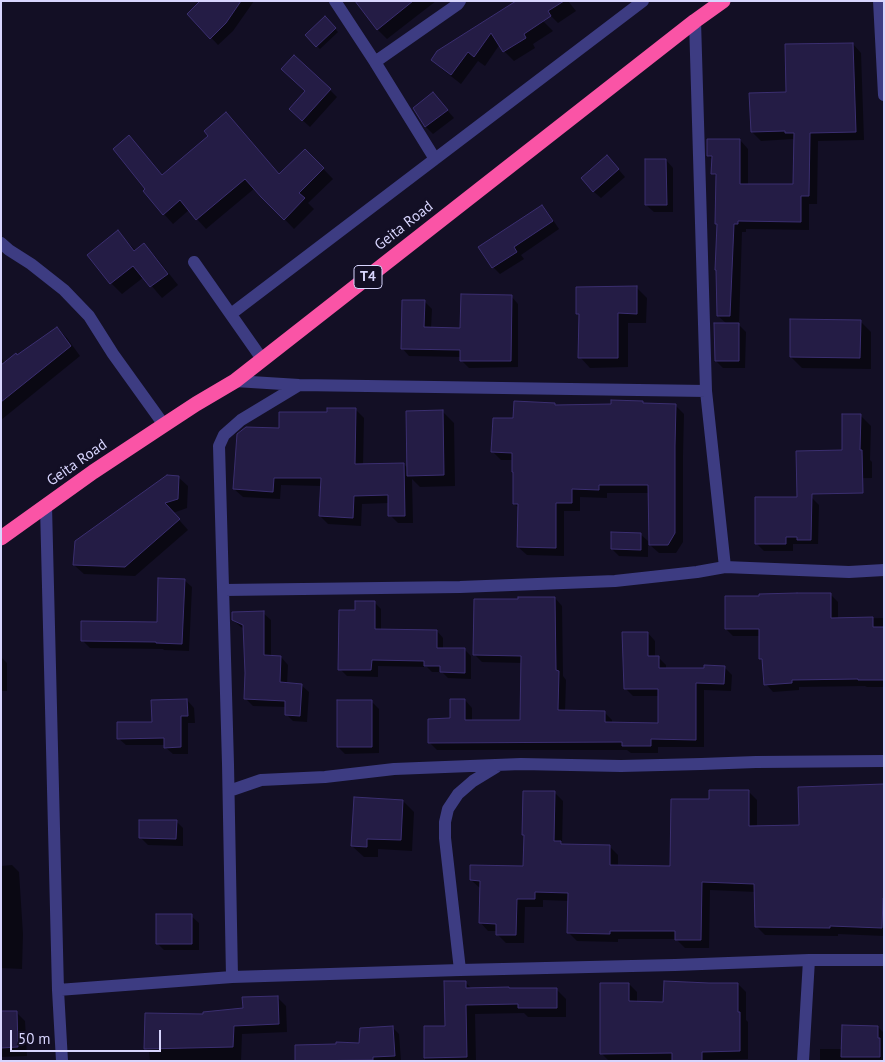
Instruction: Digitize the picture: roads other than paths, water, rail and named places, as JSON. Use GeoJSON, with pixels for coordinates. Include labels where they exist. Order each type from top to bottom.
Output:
{"type":"FeatureCollection","features":[{"type":"Feature","properties":{"kind":"highway","name":"Geita Road"},"geometry":{"type":"LineString","coordinates":[[1,538],[93,472],[196,404],[235,381],[723,1]]}},
{"type":"Feature","properties":{"kind":"street"},"geometry":{"type":"LineString","coordinates":[[335,1],[435,159]]}},
{"type":"Feature","properties":{"kind":"street"},"geometry":{"type":"LineString","coordinates":[[375,62],[460,1]]}},
{"type":"Feature","properties":{"kind":"street"},"geometry":{"type":"LineString","coordinates":[[231,314],[643,1]]}},
{"type":"Feature","properties":{"kind":"street"},"geometry":{"type":"LineString","coordinates":[[879,1],[884,95]]}},
{"type":"Feature","properties":{"kind":"street"},"geometry":{"type":"LineString","coordinates":[[695,21],[706,391],[725,567]]}},
{"type":"Feature","properties":{"kind":"street"},"geometry":{"type":"LineString","coordinates":[[1,243],[64,290],[89,316],[113,354],[164,425]]}},
{"type":"Feature","properties":{"kind":"street"},"geometry":{"type":"LineString","coordinates":[[194,262],[262,359]]}},
{"type":"Feature","properties":{"kind":"street"},"geometry":{"type":"LineString","coordinates":[[235,381],[299,385],[706,391]]}},
{"type":"Feature","properties":{"kind":"street"},"geometry":{"type":"LineString","coordinates":[[232,977],[224,590],[219,452],[221,441],[229,429],[299,385]]}},
{"type":"Feature","properties":{"kind":"street"},"geometry":{"type":"LineString","coordinates":[[46,506],[58,990],[62,1061]]}},
{"type":"Feature","properties":{"kind":"street"},"geometry":{"type":"LineString","coordinates":[[224,590],[460,587],[616,581],[725,567],[849,572],[884,570]]}},
{"type":"Feature","properties":{"kind":"street"},"geometry":{"type":"LineString","coordinates":[[229,792],[261,780],[326,777],[394,770],[521,764],[621,766],[884,761]]}},
{"type":"Feature","properties":{"kind":"street"},"geometry":{"type":"LineString","coordinates":[[460,970],[445,838],[445,822],[448,808],[458,794],[473,781],[498,766]]}},
{"type":"Feature","properties":{"kind":"street"},"geometry":{"type":"LineString","coordinates":[[58,990],[232,977],[809,960],[884,960]]}},
{"type":"Feature","properties":{"kind":"street"},"geometry":{"type":"LineString","coordinates":[[803,1061],[809,960]]}}]}
